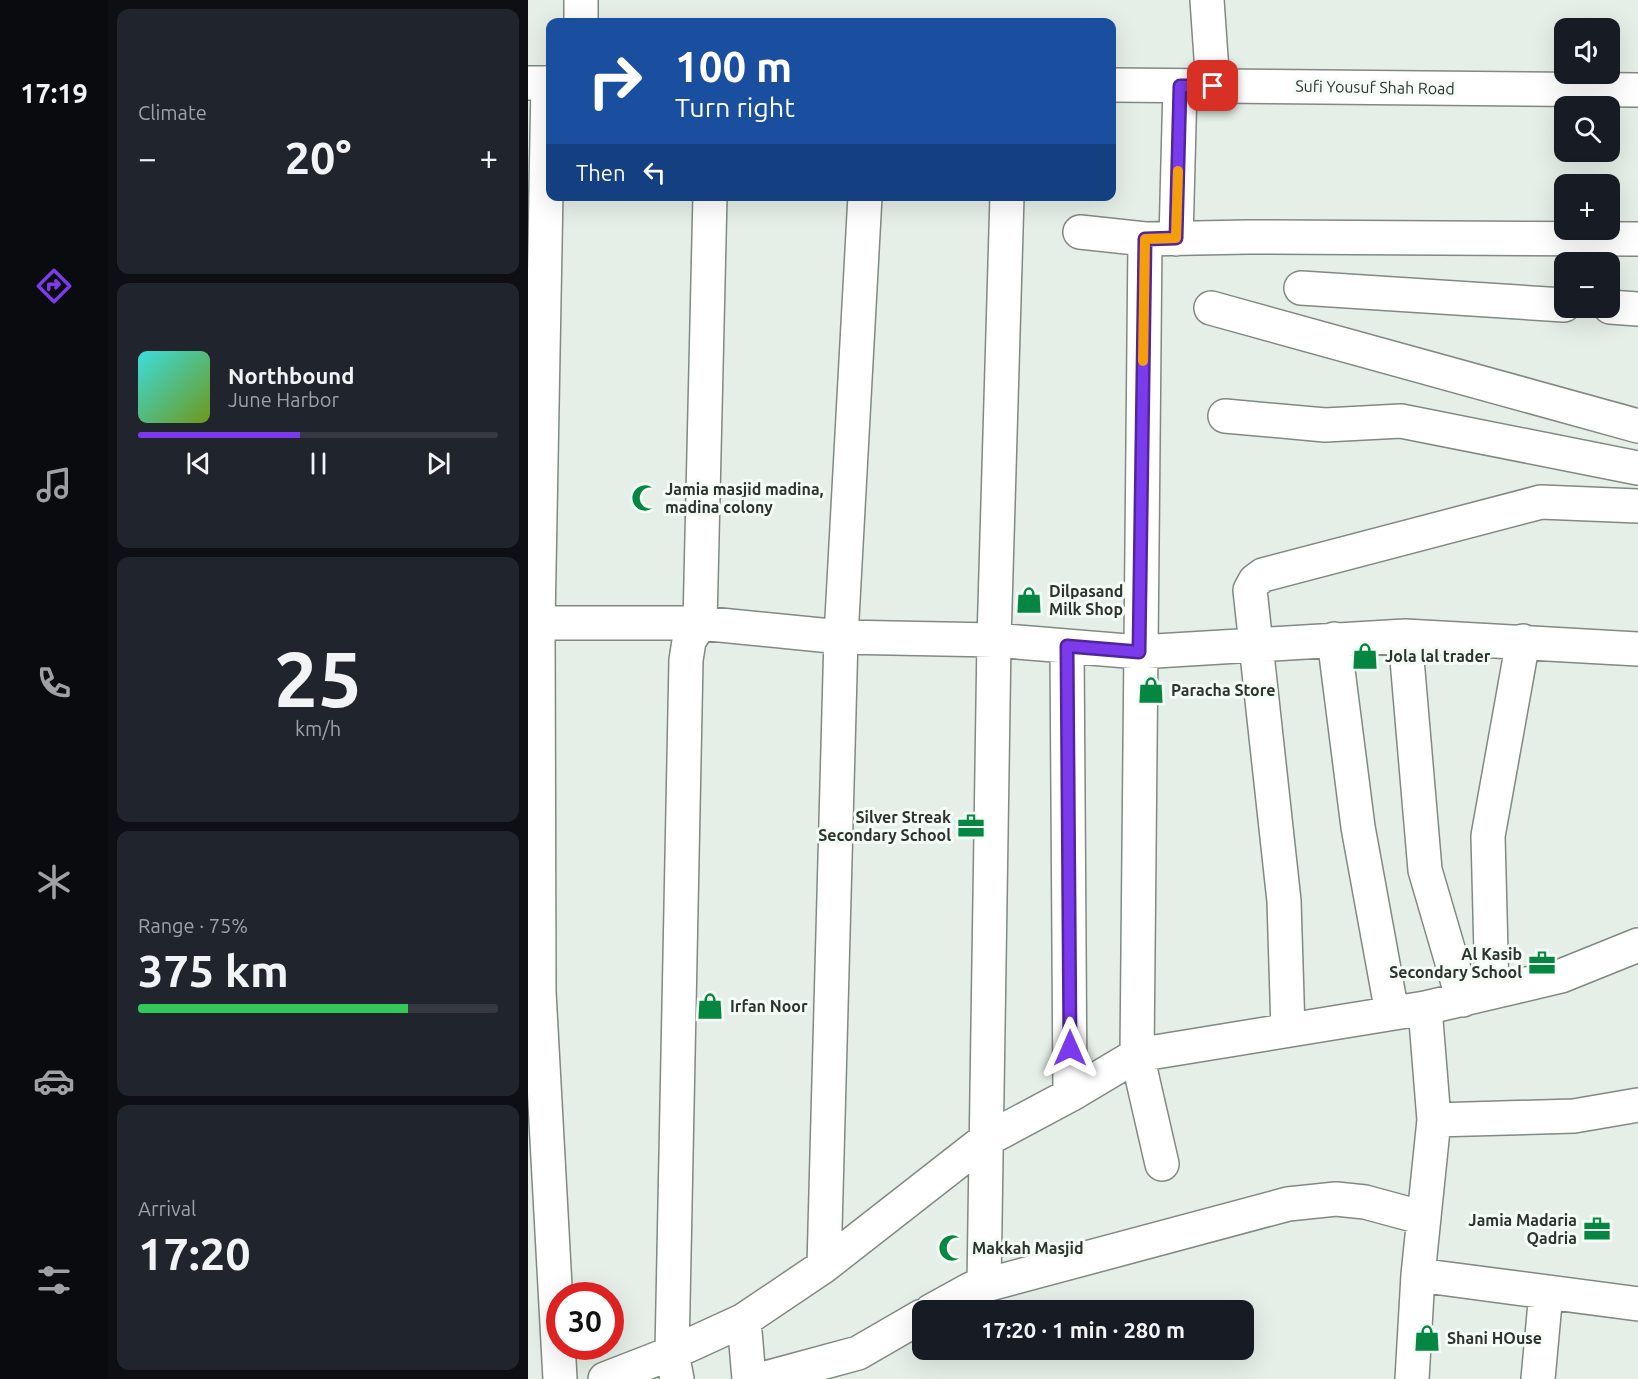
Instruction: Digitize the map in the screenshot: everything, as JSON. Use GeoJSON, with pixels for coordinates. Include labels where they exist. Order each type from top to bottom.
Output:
{"type":"FeatureCollection","features":[{"type":"Feature","properties":{"kind":"street"},"geometry":{"type":"LineString","coordinates":[[581,0],[581,18]]}},
{"type":"Feature","properties":{"kind":"street"},"geometry":{"type":"LineString","coordinates":[[1207,0],[1213,86]]}},
{"type":"Feature","properties":{"kind":"street"},"geometry":{"type":"LineString","coordinates":[[542,83],[533,623],[539,992],[560,1379]]}},
{"type":"Feature","properties":{"kind":"street","name":"Sufi Yousuf Shah Road"},"geometry":{"type":"LineString","coordinates":[[1116,85],[1638,90]]}},
{"type":"Feature","properties":{"kind":"street"},"geometry":{"type":"LineString","coordinates":[[1161,1164],[1137,1055],[1139,652],[1160,239],[1180,86]]}},
{"type":"Feature","properties":{"kind":"street"},"geometry":{"type":"LineString","coordinates":[[674,1366],[686,660],[689,641],[700,624],[710,201]]}},
{"type":"Feature","properties":{"kind":"street"},"geometry":{"type":"LineString","coordinates":[[825,1266],[841,637],[866,201]]}},
{"type":"Feature","properties":{"kind":"street"},"geometry":{"type":"LineString","coordinates":[[984,1285],[984,1142],[994,640],[1007,201]]}},
{"type":"Feature","properties":{"kind":"street"},"geometry":{"type":"LineString","coordinates":[[1080,232],[1160,239],[1638,239]]}},
{"type":"Feature","properties":{"kind":"street"},"geometry":{"type":"LineString","coordinates":[[1301,288],[1554,303]]}},
{"type":"Feature","properties":{"kind":"street"},"geometry":{"type":"LineString","coordinates":[[1211,308],[1638,426]]}},
{"type":"Feature","properties":{"kind":"street"},"geometry":{"type":"LineString","coordinates":[[1620,308],[1638,309]]}},
{"type":"Feature","properties":{"kind":"street"},"geometry":{"type":"LineString","coordinates":[[1225,416],[1325,425],[1401,421],[1638,468]]}},
{"type":"Feature","properties":{"kind":"street"},"geometry":{"type":"LineString","coordinates":[[1288,1030],[1284,901],[1250,590],[1255,581],[1263,575],[1541,502],[1638,506]]}},
{"type":"Feature","properties":{"kind":"street"},"geometry":{"type":"LineString","coordinates":[[533,623],[700,624],[841,637],[994,640],[1139,652],[1254,643],[1406,636],[1638,649]]}},
{"type":"Feature","properties":{"kind":"street"},"geometry":{"type":"LineString","coordinates":[[1406,636],[1425,870],[1477,996]]}},
{"type":"Feature","properties":{"kind":"street"},"geometry":{"type":"LineString","coordinates":[[1334,639],[1358,827],[1392,1013]]}},
{"type":"Feature","properties":{"kind":"street"},"geometry":{"type":"LineString","coordinates":[[1477,996],[1488,836],[1523,641]]}},
{"type":"Feature","properties":{"kind":"street"},"geometry":{"type":"LineString","coordinates":[[1067,646],[1070,1095]]}},
{"type":"Feature","properties":{"kind":"street"},"geometry":{"type":"LineString","coordinates":[[605,1379],[674,1366],[825,1266],[984,1142],[1137,1055],[1425,1008],[1561,976],[1638,945]]}},
{"type":"Feature","properties":{"kind":"street"},"geometry":{"type":"LineString","coordinates":[[1412,1379],[1418,1275],[1434,1120],[1425,1008]]}},
{"type":"Feature","properties":{"kind":"street"},"geometry":{"type":"LineString","coordinates":[[1434,1120],[1574,1116],[1638,1105]]}},
{"type":"Feature","properties":{"kind":"street"},"geometry":{"type":"LineString","coordinates":[[951,1300],[971,1288],[1288,1204],[1336,1199],[1365,1202],[1424,1218]]}},
{"type":"Feature","properties":{"kind":"street"},"geometry":{"type":"LineString","coordinates":[[1418,1275],[1638,1304]]}},
{"type":"Feature","properties":{"kind":"street"},"geometry":{"type":"LineString","coordinates":[[1538,1379],[1546,1292]]}},
{"type":"Feature","properties":{"kind":"street"},"geometry":{"type":"LineString","coordinates":[[744,1320],[749,1379]]}},
{"type":"Feature","properties":{"kind":"street"},"geometry":{"type":"LineString","coordinates":[[762,1379],[858,1353],[912,1322]]}},
{"type":"Feature","properties":{"kind":"slow traffic"},"geometry":{"type":"LineString","coordinates":[[1143,361],[1145,239],[1176,238],[1178,171]]}},
{"type":"Feature","properties":{"kind":"place","name":"Jamia masjid madina, madina colony"},"geometry":{"type":"Point","coordinates":[645,498]}},
{"type":"Feature","properties":{"kind":"place","name":"Dilpasand Milk Shop"},"geometry":{"type":"Point","coordinates":[1029,600]}},
{"type":"Feature","properties":{"kind":"place","name":"Jola lal trader"},"geometry":{"type":"Point","coordinates":[1365,656]}},
{"type":"Feature","properties":{"kind":"place","name":"Paracha Store"},"geometry":{"type":"Point","coordinates":[1151,690]}},
{"type":"Feature","properties":{"kind":"place","name":"Silver Streak Secondary School"},"geometry":{"type":"Point","coordinates":[971,826]}},
{"type":"Feature","properties":{"kind":"place","name":"Al Kasib Secondary School"},"geometry":{"type":"Point","coordinates":[1542,963]}},
{"type":"Feature","properties":{"kind":"place","name":"Irfan Noor"},"geometry":{"type":"Point","coordinates":[710,1006]}},
{"type":"Feature","properties":{"kind":"place","name":"Jamia Madaria Qadria"},"geometry":{"type":"Point","coordinates":[1597,1229]}},
{"type":"Feature","properties":{"kind":"place","name":"Makkah Masjid"},"geometry":{"type":"Point","coordinates":[952,1248]}},
{"type":"Feature","properties":{"kind":"place","name":"Shani HOuse"},"geometry":{"type":"Point","coordinates":[1427,1338]}},
{"type":"Feature","properties":{"kind":"route"},"geometry":{"type":"LineString","coordinates":[[1070,1048],[1067,646],[1139,652],[1145,239],[1176,238],[1180,86],[1213,86]]}}]}
